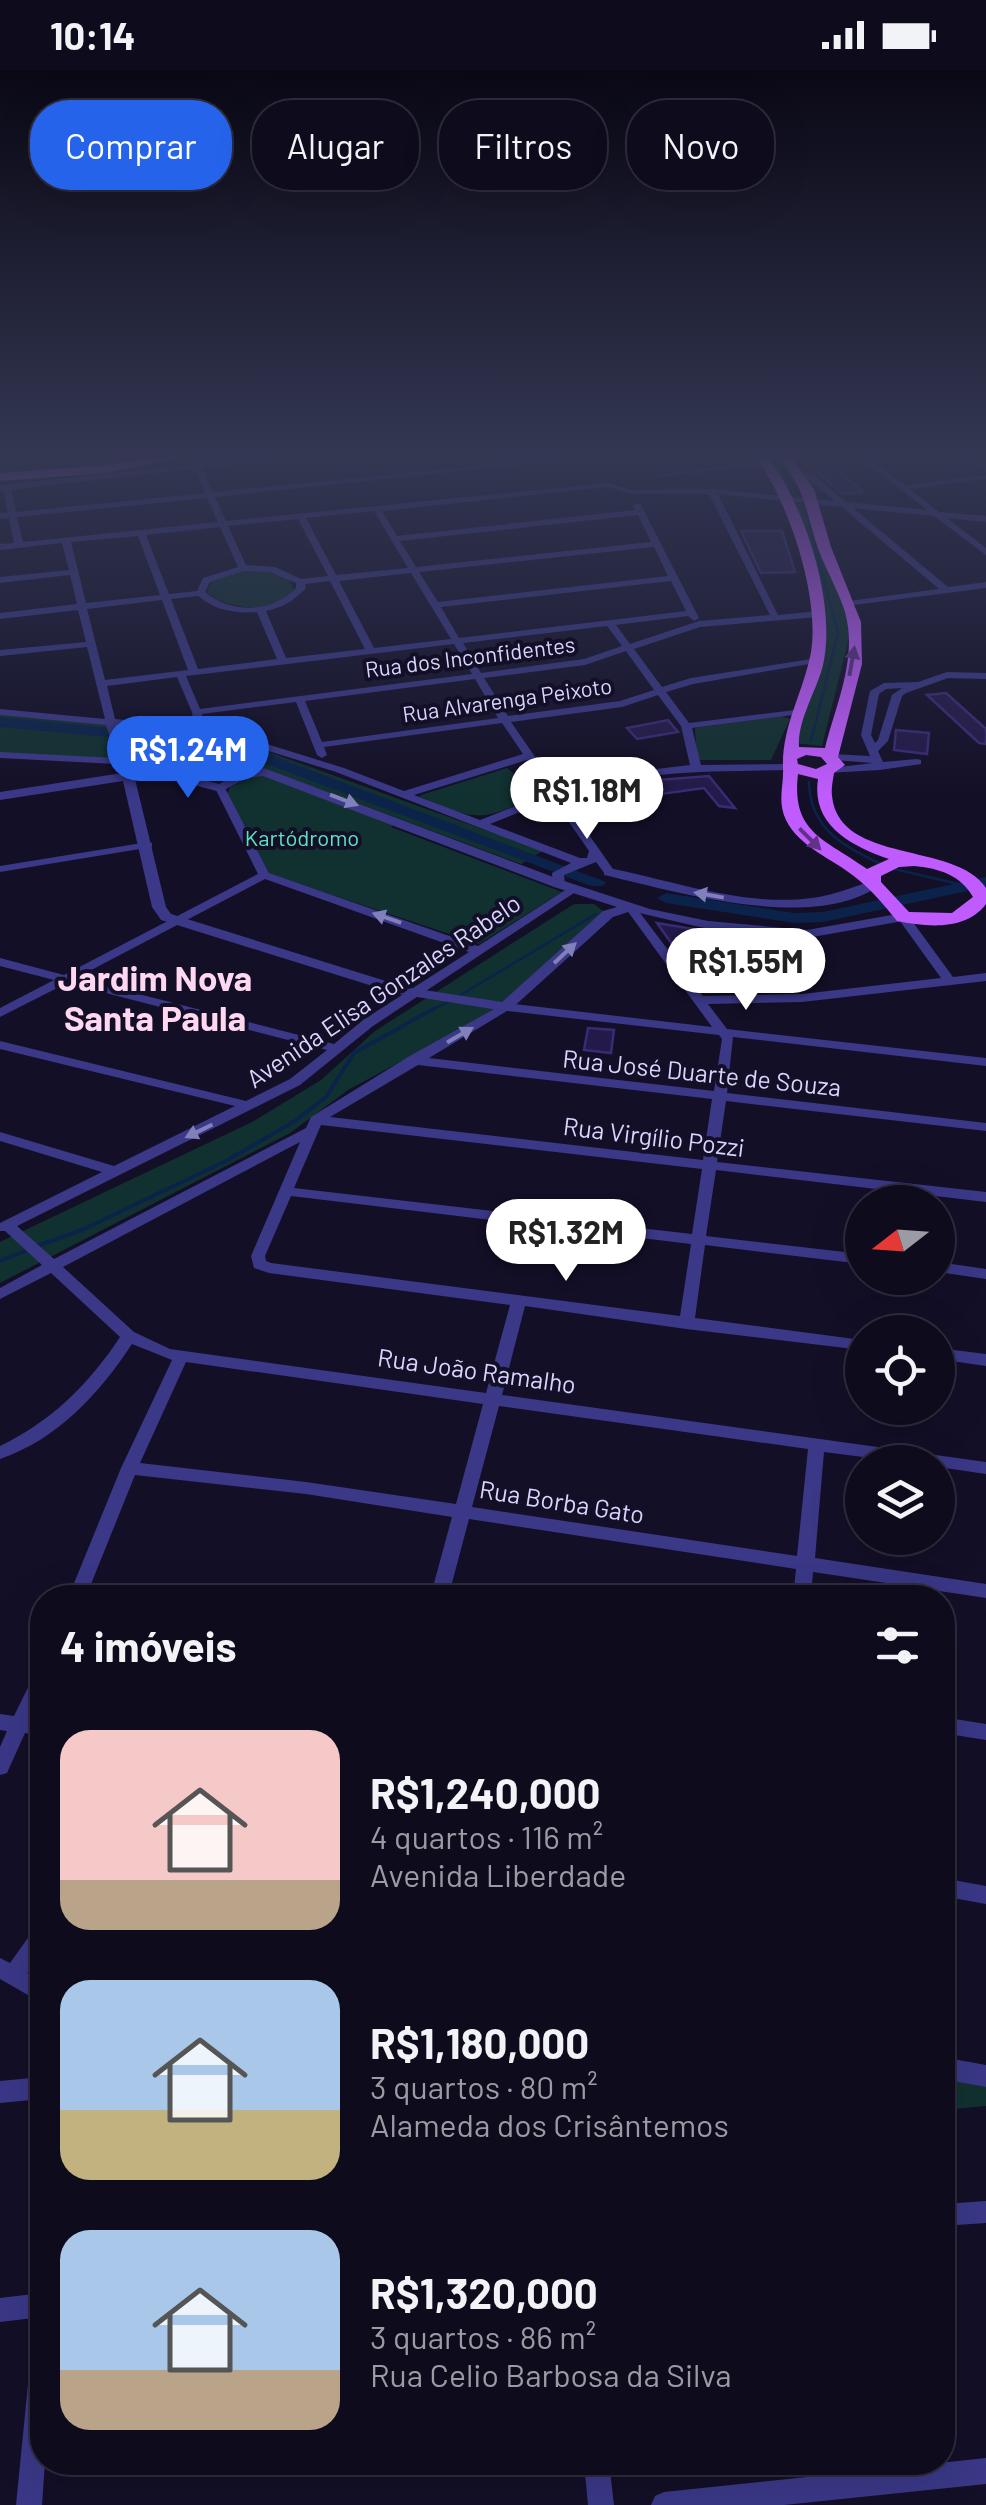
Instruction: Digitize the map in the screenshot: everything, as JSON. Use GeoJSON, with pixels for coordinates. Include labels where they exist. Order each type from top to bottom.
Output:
{"type":"FeatureCollection","features":[{"type":"Feature","properties":{"kind":"main road"},"geometry":{"type":"LineString","coordinates":[[805,571],[818,614],[815,660],[790,742],[786,796],[803,835],[880,878],[901,914],[947,920],[979,895],[952,869]]}},
{"type":"Feature","properties":{"kind":"main road"},"geometry":{"type":"LineString","coordinates":[[834,571],[849,604],[856,635],[835,736],[835,764],[824,794],[828,811],[848,833],[915,862],[952,869],[986,867]]}},
{"type":"Feature","properties":{"kind":"main road"},"geometry":{"type":"LineString","coordinates":[[791,761],[835,764]]}},
{"type":"Feature","properties":{"kind":"main road"},"geometry":{"type":"LineString","coordinates":[[880,878],[915,862]]}},
{"type":"Feature","properties":{"kind":"street"},"geometry":{"type":"LineString","coordinates":[[155,571],[194,672]]}},
{"type":"Feature","properties":{"kind":"street"},"geometry":{"type":"LineString","coordinates":[[200,593],[206,580],[235,571]]}},
{"type":"Feature","properties":{"kind":"street"},"geometry":{"type":"LineString","coordinates":[[276,571],[300,582],[414,571]]}},
{"type":"Feature","properties":{"kind":"street"},"geometry":{"type":"LineString","coordinates":[[327,571],[371,651]]}},
{"type":"Feature","properties":{"kind":"street"},"geometry":{"type":"LineString","coordinates":[[411,571],[630,907],[728,1040],[686,1324]]}},
{"type":"Feature","properties":{"kind":"street"},"geometry":{"type":"LineString","coordinates":[[667,571],[699,624]]}},
{"type":"Feature","properties":{"kind":"street"},"geometry":{"type":"LineString","coordinates":[[751,571],[774,616]]}},
{"type":"Feature","properties":{"kind":"street"},"geometry":{"type":"LineString","coordinates":[[923,571],[946,590]]}},
{"type":"Feature","properties":{"kind":"street"},"geometry":{"type":"LineString","coordinates":[[0,580],[73,572],[112,730],[148,844],[159,906],[175,923],[434,998],[986,1062]]}},
{"type":"Feature","properties":{"kind":"street"},"geometry":{"type":"LineString","coordinates":[[434,605],[670,578]]}},
{"type":"Feature","properties":{"kind":"street"},"geometry":{"type":"LineString","coordinates":[[0,616],[200,593],[228,608],[260,608],[288,601],[297,595],[300,582]]}},
{"type":"Feature","properties":{"kind":"street"},"geometry":{"type":"LineString","coordinates":[[849,604],[986,584]]}},
{"type":"Feature","properties":{"kind":"street"},"geometry":{"type":"LineString","coordinates":[[260,608],[283,662]]}},
{"type":"Feature","properties":{"kind":"street"},"geometry":{"type":"LineString","coordinates":[[103,683],[689,613]]}},
{"type":"Feature","properties":{"kind":"street","name":"Rua dos Inconfidentes"},"geometry":{"type":"LineString","coordinates":[[198,712],[585,662],[699,624],[818,614]]}},
{"type":"Feature","properties":{"kind":"street"},"geometry":{"type":"LineString","coordinates":[[610,623],[686,726],[696,766]]}},
{"type":"Feature","properties":{"kind":"street"},"geometry":{"type":"LineString","coordinates":[[0,653],[92,644]]}},
{"type":"Feature","properties":{"kind":"street","name":"Rua Alvarenga Peixoto"},"geometry":{"type":"LineString","coordinates":[[320,745],[622,704],[661,690],[815,660]]}},
{"type":"Feature","properties":{"kind":"street"},"geometry":{"type":"LineString","coordinates":[[180,674],[198,712],[200,728]]}},
{"type":"Feature","properties":{"kind":"street"},"geometry":{"type":"LineString","coordinates":[[877,758],[897,695],[948,674],[986,676]]}},
{"type":"Feature","properties":{"kind":"street"},"geometry":{"type":"LineString","coordinates":[[877,758],[866,730],[874,694],[884,686],[918,684]]}},
{"type":"Feature","properties":{"kind":"street"},"geometry":{"type":"LineString","coordinates":[[884,686],[897,695]]}},
{"type":"Feature","properties":{"kind":"street"},"geometry":{"type":"LineString","coordinates":[[299,698],[326,766]]}},
{"type":"Feature","properties":{"kind":"street"},"geometry":{"type":"LineString","coordinates":[[686,726],[800,711]]}},
{"type":"Feature","properties":{"kind":"street"},"geometry":{"type":"LineString","coordinates":[[0,712],[112,730],[200,728],[326,766],[609,872],[707,894],[787,904],[841,898],[880,878]]}},
{"type":"Feature","properties":{"kind":"street"},"geometry":{"type":"LineString","coordinates":[[0,755],[165,773],[220,788],[254,772],[274,773],[563,884],[630,907],[708,925],[807,934],[901,914],[947,978]]}},
{"type":"Feature","properties":{"kind":"street"},"geometry":{"type":"LineString","coordinates":[[403,795],[528,756]]}},
{"type":"Feature","properties":{"kind":"street"},"geometry":{"type":"LineString","coordinates":[[835,764],[877,758]]}},
{"type":"Feature","properties":{"kind":"street"},"geometry":{"type":"LineString","coordinates":[[483,823],[614,776],[696,766],[768,766],[791,761]]}},
{"type":"Feature","properties":{"kind":"street"},"geometry":{"type":"LineString","coordinates":[[0,796],[125,769]]}},
{"type":"Feature","properties":{"kind":"street"},"geometry":{"type":"LineString","coordinates":[[220,788],[264,874],[479,951]]}},
{"type":"Feature","properties":{"kind":"street"},"geometry":{"type":"LineString","coordinates":[[0,869],[148,844]]}},
{"type":"Feature","properties":{"kind":"street"},"geometry":{"type":"LineString","coordinates":[[563,884],[565,866],[591,861],[595,851]]}},
{"type":"Feature","properties":{"kind":"street"},"geometry":{"type":"LineString","coordinates":[[0,1013],[264,874]]}},
{"type":"Feature","properties":{"kind":"street","name":"Avenida Elisa Gonzales Rabelo"},"geometry":{"type":"LineString","coordinates":[[3,1227],[294,1082],[479,951],[563,884]]}},
{"type":"Feature","properties":{"kind":"street"},"geometry":{"type":"LineString","coordinates":[[0,1294],[49,1260],[313,1126],[413,1060],[505,1007],[608,914],[630,907]]}},
{"type":"Feature","properties":{"kind":"street"},"geometry":{"type":"LineString","coordinates":[[0,962],[338,1049]]}},
{"type":"Feature","properties":{"kind":"street"},"geometry":{"type":"LineString","coordinates":[[700,1000],[802,998],[947,978],[986,977]]}},
{"type":"Feature","properties":{"kind":"street"},"geometry":{"type":"LineString","coordinates":[[0,1045],[250,1106]]}},
{"type":"Feature","properties":{"kind":"street","name":"Rua José Duarte de Souza"},"geometry":{"type":"LineString","coordinates":[[413,1060],[986,1127]]}},
{"type":"Feature","properties":{"kind":"street"},"geometry":{"type":"LineString","coordinates":[[313,1126],[258,1256],[259,1264],[845,1343]]}},
{"type":"Feature","properties":{"kind":"street","name":"Rua Virgílio Pozzi"},"geometry":{"type":"LineString","coordinates":[[313,1126],[711,1165],[986,1198]]}},
{"type":"Feature","properties":{"kind":"street"},"geometry":{"type":"LineString","coordinates":[[0,1136],[113,1171]]}},
{"type":"Feature","properties":{"kind":"street"},"geometry":{"type":"LineString","coordinates":[[284,1191],[845,1257]]}},
{"type":"Feature","properties":{"kind":"street","name":"Rua João Ramalho"},"geometry":{"type":"LineString","coordinates":[[3,1227],[49,1260],[140,1345],[181,1357],[493,1396],[986,1468]]}},
{"type":"Feature","properties":{"kind":"street"},"geometry":{"type":"LineString","coordinates":[[955,1270],[986,1274]]}},
{"type":"Feature","properties":{"kind":"street"},"geometry":{"type":"LineString","coordinates":[[442,1585],[519,1301]]}},
{"type":"Feature","properties":{"kind":"street"},"geometry":{"type":"LineString","coordinates":[[0,1453],[34,1438],[72,1411],[92,1392],[129,1336]]}},
{"type":"Feature","properties":{"kind":"street"},"geometry":{"type":"LineString","coordinates":[[955,1356],[986,1360]]}},
{"type":"Feature","properties":{"kind":"street"},"geometry":{"type":"LineString","coordinates":[[82,1585],[129,1468],[181,1357]]}},
{"type":"Feature","properties":{"kind":"street"},"geometry":{"type":"LineString","coordinates":[[803,1585],[817,1443]]}},
{"type":"Feature","properties":{"kind":"street","name":"Rua Borba Gato"},"geometry":{"type":"LineString","coordinates":[[129,1468],[462,1511],[947,1585]]}},
{"type":"Feature","properties":{"kind":"street","name":"Rua Borba Gato"},"geometry":{"type":"LineString","coordinates":[[955,1586],[986,1591]]}},
{"type":"Feature","properties":{"kind":"street"},"geometry":{"type":"LineString","coordinates":[[0,1767],[30,1703]]}},
{"type":"Feature","properties":{"kind":"street"},"geometry":{"type":"LineString","coordinates":[[0,1722],[30,1726]]}},
{"type":"Feature","properties":{"kind":"street"},"geometry":{"type":"LineString","coordinates":[[955,1727],[986,1732]]}},
{"type":"Feature","properties":{"kind":"street"},"geometry":{"type":"LineString","coordinates":[[955,1889],[986,1894]]}},
{"type":"Feature","properties":{"kind":"street"},"geometry":{"type":"LineString","coordinates":[[30,1948],[7,1972],[30,1986]]}},
{"type":"Feature","properties":{"kind":"street"},"geometry":{"type":"LineString","coordinates":[[955,2070],[986,2076]]}},
{"type":"Feature","properties":{"kind":"street"},"geometry":{"type":"LineString","coordinates":[[0,2092],[30,2089]]}},
{"type":"Feature","properties":{"kind":"street"},"geometry":{"type":"LineString","coordinates":[[955,2214],[986,2212]]}},
{"type":"Feature","properties":{"kind":"street"},"geometry":{"type":"LineString","coordinates":[[0,2310],[30,2306]]}},
{"type":"Feature","properties":{"kind":"street"},"geometry":{"type":"LineString","coordinates":[[955,2473],[986,2470]]}},
{"type":"Feature","properties":{"kind":"street"},"geometry":{"type":"LineString","coordinates":[[29,2505],[32,2475]]}},
{"type":"Feature","properties":{"kind":"street"},"geometry":{"type":"LineString","coordinates":[[597,2475],[600,2505]]}},
{"type":"Feature","properties":{"kind":"street"},"geometry":{"type":"LineString","coordinates":[[664,2505],[940,2475]]}},
{"type":"Feature","properties":{"kind":"green space"},"geometry":{"type":"Polygon","coordinates":[[[243,571],[270,572],[289,579],[294,590],[274,603],[251,607],[228,603],[207,593],[211,582],[243,571]]]}},
{"type":"Feature","properties":{"kind":"green space"},"geometry":{"type":"Polygon","coordinates":[[[813,571],[832,571],[851,630],[822,746],[794,743],[826,628],[813,571]]]}},
{"type":"Feature","properties":{"kind":"green space"},"geometry":{"type":"Polygon","coordinates":[[[0,714],[106,723],[114,751],[107,759],[0,753],[0,714]]]}},
{"type":"Feature","properties":{"kind":"green space"},"geometry":{"type":"Polygon","coordinates":[[[782,716],[790,719],[771,760],[697,760],[695,728],[782,716]]]}},
{"type":"Feature","properties":{"kind":"green space"},"geometry":{"type":"Polygon","coordinates":[[[114,726],[230,738],[543,851],[521,864],[214,750],[119,740],[114,726]]]}},
{"type":"Feature","properties":{"kind":"green space"},"geometry":{"type":"Polygon","coordinates":[[[507,768],[540,795],[479,815],[455,811],[418,796],[507,768]]]}},
{"type":"Feature","properties":{"kind":"green space","name":"Kartódromo"},"geometry":{"type":"Polygon","coordinates":[[[259,774],[395,823],[391,827],[562,892],[479,944],[270,874],[227,794],[230,787],[259,774]]]}},
{"type":"Feature","properties":{"kind":"green space"},"geometry":{"type":"Polygon","coordinates":[[[574,904],[594,904],[603,911],[489,1014],[348,1090],[290,1133],[0,1283],[0,1242],[254,1121],[321,1080],[375,1031],[574,904]]]}},
{"type":"Feature","properties":{"kind":"green space"},"geometry":{"type":"Polygon","coordinates":[[[955,2081],[986,2087],[986,2106],[955,2109],[955,2081]]]}},
{"type":"Feature","properties":{"kind":"building"},"geometry":{"type":"Polygon","coordinates":[[[760,571],[795,572],[761,573],[760,571]]]}},
{"type":"Feature","properties":{"kind":"building"},"geometry":{"type":"Polygon","coordinates":[[[946,693],[986,729],[986,744],[979,743],[927,695],[946,693]]]}},
{"type":"Feature","properties":{"kind":"building"},"geometry":{"type":"Polygon","coordinates":[[[668,720],[678,732],[637,739],[627,728],[668,720]]]}},
{"type":"Feature","properties":{"kind":"building"},"geometry":{"type":"Polygon","coordinates":[[[896,730],[929,733],[927,754],[894,750],[896,730]]]}},
{"type":"Feature","properties":{"kind":"building"},"geometry":{"type":"Polygon","coordinates":[[[709,776],[735,808],[719,806],[704,788],[654,795],[644,781],[709,776]]]}},
{"type":"Feature","properties":{"kind":"building"},"geometry":{"type":"Polygon","coordinates":[[[657,923],[735,936],[736,955],[754,976],[756,991],[706,992],[657,923]]]}},
{"type":"Feature","properties":{"kind":"building"},"geometry":{"type":"Polygon","coordinates":[[[588,1028],[614,1030],[611,1053],[584,1050],[588,1028]]]}},
{"type":"Feature","properties":{"kind":"waterway"},"geometry":{"type":"LineString","coordinates":[[811,741],[838,633],[821,571]]}},
{"type":"Feature","properties":{"kind":"waterway"},"geometry":{"type":"LineString","coordinates":[[0,722],[243,745],[270,760],[597,882]]}},
{"type":"Feature","properties":{"kind":"waterway"},"geometry":{"type":"LineString","coordinates":[[809,782],[815,812],[831,834],[881,864]]}},
{"type":"Feature","properties":{"kind":"waterway"},"geometry":{"type":"LineString","coordinates":[[890,868],[963,885]]}},
{"type":"Feature","properties":{"kind":"waterway"},"geometry":{"type":"LineString","coordinates":[[666,898],[794,918],[823,917],[986,882]]}},
{"type":"Feature","properties":{"kind":"waterway"},"geometry":{"type":"LineString","coordinates":[[459,996],[596,914]]}},
{"type":"Feature","properties":{"kind":"waterway"},"geometry":{"type":"LineString","coordinates":[[430,1011],[450,1001]]}},
{"type":"Feature","properties":{"kind":"waterway"},"geometry":{"type":"LineString","coordinates":[[37,1246],[82,1230],[226,1161],[295,1121],[326,1097],[354,1053],[435,1008]]}},
{"type":"Feature","properties":{"kind":"waterway"},"geometry":{"type":"LineString","coordinates":[[0,1261],[28,1250]]}},
{"type":"Feature","properties":{"kind":"district","name":"Jardim Nova Santa Paula"},"geometry":{"type":"Point","coordinates":[155,997]}}]}
